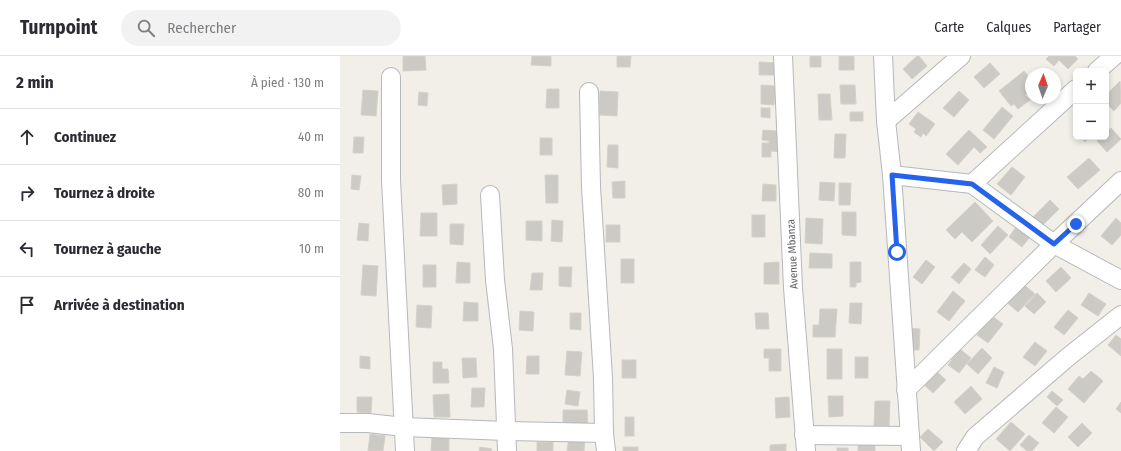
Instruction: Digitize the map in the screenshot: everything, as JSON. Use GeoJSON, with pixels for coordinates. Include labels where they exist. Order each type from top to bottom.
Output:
{"type":"FeatureCollection","features":[{"type":"Feature","properties":{"kind":"street","name":"Avenue Mbanza"},"geometry":{"type":"LineString","coordinates":[[783,56],[793,288],[805,443]]}},
{"type":"Feature","properties":{"kind":"street"},"geometry":{"type":"LineString","coordinates":[[805,443],[910,444],[892,175],[886,121],[883,56]]}},
{"type":"Feature","properties":{"kind":"street"},"geometry":{"type":"LineString","coordinates":[[886,121],[961,56]]}},
{"type":"Feature","properties":{"kind":"street"},"geometry":{"type":"LineString","coordinates":[[1100,68],[1114,56]]}},
{"type":"Feature","properties":{"kind":"street"},"geometry":{"type":"LineString","coordinates":[[391,77],[391,180],[405,451]]}},
{"type":"Feature","properties":{"kind":"street"},"geometry":{"type":"LineString","coordinates":[[589,92],[591,187],[604,378],[604,433],[606,451]]}},
{"type":"Feature","properties":{"kind":"street"},"geometry":{"type":"LineString","coordinates":[[972,184],[1073,93]]}},
{"type":"Feature","properties":{"kind":"street"},"geometry":{"type":"LineString","coordinates":[[892,175],[972,184],[1054,244],[1121,280]]}},
{"type":"Feature","properties":{"kind":"street"},"geometry":{"type":"LineString","coordinates":[[906,390],[1054,244],[1121,181]]}},
{"type":"Feature","properties":{"kind":"street"},"geometry":{"type":"LineString","coordinates":[[490,195],[495,280],[504,349],[507,451]]}},
{"type":"Feature","properties":{"kind":"street"},"geometry":{"type":"LineString","coordinates":[[966,451],[975,437],[1068,357],[1121,315]]}},
{"type":"Feature","properties":{"kind":"street"},"geometry":{"type":"LineString","coordinates":[[340,423],[368,423],[404,427],[506,431],[604,433]]}},
{"type":"Feature","properties":{"kind":"building"},"geometry":{"type":"Polygon","coordinates":[[[403,56],[425,56],[426,70],[403,71],[403,56]]]}},
{"type":"Feature","properties":{"kind":"building"},"geometry":{"type":"Polygon","coordinates":[[[532,56],[551,56],[551,66],[531,65],[532,56]]]}},
{"type":"Feature","properties":{"kind":"building"},"geometry":{"type":"Polygon","coordinates":[[[617,56],[631,56],[630,67],[617,67],[617,56]]]}},
{"type":"Feature","properties":{"kind":"building"},"geometry":{"type":"Polygon","coordinates":[[[810,56],[821,56],[821,67],[810,67],[810,56]]]}},
{"type":"Feature","properties":{"kind":"building"},"geometry":{"type":"Polygon","coordinates":[[[839,56],[854,56],[854,70],[839,70],[839,56]]]}},
{"type":"Feature","properties":{"kind":"building"},"geometry":{"type":"Polygon","coordinates":[[[917,56],[919,56],[927,66],[912,79],[903,69],[917,56]]]}},
{"type":"Feature","properties":{"kind":"building"},"geometry":{"type":"Polygon","coordinates":[[[1049,56],[1075,56],[1078,59],[1068,69],[1059,60],[1054,66],[1046,59],[1049,56]]]}},
{"type":"Feature","properties":{"kind":"building"},"geometry":{"type":"Polygon","coordinates":[[[759,62],[778,63],[778,75],[759,75],[759,62]]]}},
{"type":"Feature","properties":{"kind":"building"},"geometry":{"type":"Polygon","coordinates":[[[990,63],[1000,74],[984,88],[974,77],[990,63]]]}},
{"type":"Feature","properties":{"kind":"building"},"geometry":{"type":"Polygon","coordinates":[[[1024,71],[1025,72],[1025,104],[1018,109],[1014,104],[1011,106],[999,91],[1024,71]]]}},
{"type":"Feature","properties":{"kind":"building"},"geometry":{"type":"Polygon","coordinates":[[[1120,81],[1121,103],[1114,111],[1109,106],[1109,92],[1120,81]]]}},
{"type":"Feature","properties":{"kind":"building"},"geometry":{"type":"Polygon","coordinates":[[[761,85],[775,86],[774,105],[761,104],[761,85]]]}},
{"type":"Feature","properties":{"kind":"building"},"geometry":{"type":"Polygon","coordinates":[[[840,85],[855,85],[856,104],[841,104],[840,85]]]}},
{"type":"Feature","properties":{"kind":"building"},"geometry":{"type":"Polygon","coordinates":[[[547,89],[559,89],[559,108],[546,108],[547,89]]]}},
{"type":"Feature","properties":{"kind":"building"},"geometry":{"type":"Polygon","coordinates":[[[363,90],[378,91],[376,116],[361,115],[363,90]]]}},
{"type":"Feature","properties":{"kind":"building"},"geometry":{"type":"Polygon","coordinates":[[[600,91],[618,92],[617,116],[599,115],[600,91]]]}},
{"type":"Feature","properties":{"kind":"building"},"geometry":{"type":"Polygon","coordinates":[[[959,91],[969,100],[954,117],[943,108],[959,91]]]}},
{"type":"Feature","properties":{"kind":"building"},"geometry":{"type":"Polygon","coordinates":[[[419,92],[428,93],[427,106],[418,105],[419,92]]]}},
{"type":"Feature","properties":{"kind":"building"},"geometry":{"type":"Polygon","coordinates":[[[818,94],[830,94],[832,120],[819,120],[818,94]]]}},
{"type":"Feature","properties":{"kind":"building"},"geometry":{"type":"Polygon","coordinates":[[[1002,107],[1013,116],[994,139],[983,130],[1002,107]]]}},
{"type":"Feature","properties":{"kind":"building"},"geometry":{"type":"Polygon","coordinates":[[[761,108],[770,108],[770,118],[761,117],[761,108]]]}},
{"type":"Feature","properties":{"kind":"building"},"geometry":{"type":"Polygon","coordinates":[[[850,112],[863,112],[863,121],[850,121],[850,112]]]}},
{"type":"Feature","properties":{"kind":"building"},"geometry":{"type":"Polygon","coordinates":[[[918,112],[935,124],[926,136],[923,133],[921,137],[914,132],[916,129],[909,124],[918,112]]]}},
{"type":"Feature","properties":{"kind":"building"},"geometry":{"type":"Polygon","coordinates":[[[1111,128],[1121,139],[1107,152],[1097,141],[1109,140],[1109,130],[1111,128]]]}},
{"type":"Feature","properties":{"kind":"building"},"geometry":{"type":"Polygon","coordinates":[[[763,130],[778,131],[780,152],[771,151],[771,157],[762,157],[762,143],[769,143],[769,141],[762,140],[763,130]]]}},
{"type":"Feature","properties":{"kind":"building"},"geometry":{"type":"Polygon","coordinates":[[[969,130],[987,147],[980,153],[974,147],[958,165],[946,154],[969,130]]]}},
{"type":"Feature","properties":{"kind":"building"},"geometry":{"type":"Polygon","coordinates":[[[835,134],[846,134],[845,158],[834,158],[835,134]]]}},
{"type":"Feature","properties":{"kind":"building"},"geometry":{"type":"Polygon","coordinates":[[[354,137],[364,137],[363,153],[353,153],[354,137]]]}},
{"type":"Feature","properties":{"kind":"building"},"geometry":{"type":"Polygon","coordinates":[[[540,138],[552,138],[552,155],[540,155],[540,138]]]}},
{"type":"Feature","properties":{"kind":"building"},"geometry":{"type":"Polygon","coordinates":[[[608,145],[618,145],[618,168],[607,167],[608,145]]]}},
{"type":"Feature","properties":{"kind":"building"},"geometry":{"type":"Polygon","coordinates":[[[1089,158],[1100,170],[1078,189],[1067,177],[1089,158]]]}},
{"type":"Feature","properties":{"kind":"building"},"geometry":{"type":"Polygon","coordinates":[[[1012,167],[1025,177],[1011,195],[997,184],[1012,167]]]}},
{"type":"Feature","properties":{"kind":"building"},"geometry":{"type":"Polygon","coordinates":[[[352,175],[361,176],[359,190],[351,189],[352,175]]]}},
{"type":"Feature","properties":{"kind":"building"},"geometry":{"type":"Polygon","coordinates":[[[545,175],[558,175],[558,203],[546,203],[545,175]]]}},
{"type":"Feature","properties":{"kind":"building"},"geometry":{"type":"Polygon","coordinates":[[[625,181],[625,198],[613,198],[612,182],[625,181]]]}},
{"type":"Feature","properties":{"kind":"building"},"geometry":{"type":"Polygon","coordinates":[[[820,182],[835,183],[834,201],[819,200],[820,182]]]}},
{"type":"Feature","properties":{"kind":"building"},"geometry":{"type":"Polygon","coordinates":[[[839,183],[851,183],[850,205],[839,205],[839,183]]]}},
{"type":"Feature","properties":{"kind":"building"},"geometry":{"type":"Polygon","coordinates":[[[457,184],[457,204],[443,205],[442,185],[457,184]]]}},
{"type":"Feature","properties":{"kind":"building"},"geometry":{"type":"Polygon","coordinates":[[[763,184],[776,185],[776,201],[762,201],[763,184]]]}},
{"type":"Feature","properties":{"kind":"building"},"geometry":{"type":"Polygon","coordinates":[[[1050,200],[1059,209],[1042,226],[1033,217],[1050,200]]]}},
{"type":"Feature","properties":{"kind":"building"},"geometry":{"type":"Polygon","coordinates":[[[975,202],[993,221],[972,242],[962,232],[955,239],[946,230],[975,202]]]}},
{"type":"Feature","properties":{"kind":"building"},"geometry":{"type":"Polygon","coordinates":[[[842,212],[856,212],[856,236],[842,235],[842,212]]]}},
{"type":"Feature","properties":{"kind":"building"},"geometry":{"type":"Polygon","coordinates":[[[421,213],[437,213],[437,236],[420,236],[421,213]]]}},
{"type":"Feature","properties":{"kind":"building"},"geometry":{"type":"Polygon","coordinates":[[[752,215],[765,215],[765,237],[752,237],[752,215]]]}},
{"type":"Feature","properties":{"kind":"building"},"geometry":{"type":"Polygon","coordinates":[[[806,218],[823,219],[822,244],[805,243],[806,218]]]}},
{"type":"Feature","properties":{"kind":"building"},"geometry":{"type":"Polygon","coordinates":[[[1116,218],[1121,223],[1121,235],[1112,245],[1101,236],[1116,218]]]}},
{"type":"Feature","properties":{"kind":"building"},"geometry":{"type":"Polygon","coordinates":[[[552,220],[563,221],[562,242],[551,241],[552,220]]]}},
{"type":"Feature","properties":{"kind":"building"},"geometry":{"type":"Polygon","coordinates":[[[526,221],[542,221],[542,241],[526,240],[526,221]]]}},
{"type":"Feature","properties":{"kind":"building"},"geometry":{"type":"Polygon","coordinates":[[[359,223],[369,224],[368,241],[357,240],[359,223]]]}},
{"type":"Feature","properties":{"kind":"building"},"geometry":{"type":"Polygon","coordinates":[[[450,224],[464,224],[463,245],[450,244],[450,224]]]}},
{"type":"Feature","properties":{"kind":"building"},"geometry":{"type":"Polygon","coordinates":[[[606,225],[620,225],[620,242],[606,242],[606,225]]]}},
{"type":"Feature","properties":{"kind":"building"},"geometry":{"type":"Polygon","coordinates":[[[998,226],[1008,235],[990,254],[981,245],[998,226]]]}},
{"type":"Feature","properties":{"kind":"building"},"geometry":{"type":"Polygon","coordinates":[[[1016,227],[1030,237],[1022,247],[1009,237],[1016,227]]]}},
{"type":"Feature","properties":{"kind":"building"},"geometry":{"type":"Polygon","coordinates":[[[810,253],[832,254],[832,268],[809,268],[810,253]]]}},
{"type":"Feature","properties":{"kind":"building"},"geometry":{"type":"Polygon","coordinates":[[[985,257],[994,265],[985,277],[975,270],[985,257]]]}},
{"type":"Feature","properties":{"kind":"building"},"geometry":{"type":"Polygon","coordinates":[[[621,259],[634,259],[634,283],[621,283],[621,259]]]}},
{"type":"Feature","properties":{"kind":"building"},"geometry":{"type":"Polygon","coordinates":[[[926,260],[935,267],[922,284],[913,277],[926,260]]]}},
{"type":"Feature","properties":{"kind":"building"},"geometry":{"type":"Polygon","coordinates":[[[457,262],[470,263],[470,283],[456,283],[457,262]]]}},
{"type":"Feature","properties":{"kind":"building"},"geometry":{"type":"Polygon","coordinates":[[[779,262],[779,284],[764,284],[764,263],[779,262]]]}},
{"type":"Feature","properties":{"kind":"building"},"geometry":{"type":"Polygon","coordinates":[[[850,262],[861,262],[861,282],[856,283],[856,287],[850,287],[850,262]]]}},
{"type":"Feature","properties":{"kind":"building"},"geometry":{"type":"Polygon","coordinates":[[[964,263],[971,269],[959,284],[951,277],[964,263]]]}},
{"type":"Feature","properties":{"kind":"building"},"geometry":{"type":"Polygon","coordinates":[[[363,265],[378,266],[376,296],[361,295],[363,265]]]}},
{"type":"Feature","properties":{"kind":"building"},"geometry":{"type":"Polygon","coordinates":[[[423,265],[436,265],[436,287],[423,287],[423,265]]]}},
{"type":"Feature","properties":{"kind":"building"},"geometry":{"type":"Polygon","coordinates":[[[559,267],[572,267],[571,287],[559,286],[559,267]]]}},
{"type":"Feature","properties":{"kind":"building"},"geometry":{"type":"Polygon","coordinates":[[[1061,267],[1071,278],[1056,292],[1046,281],[1061,267]]]}},
{"type":"Feature","properties":{"kind":"building"},"geometry":{"type":"Polygon","coordinates":[[[532,273],[543,273],[542,290],[530,290],[532,273]]]}},
{"type":"Feature","properties":{"kind":"building"},"geometry":{"type":"Polygon","coordinates":[[[1022,283],[1035,294],[1018,312],[1005,301],[1022,283]]]}},
{"type":"Feature","properties":{"kind":"building"},"geometry":{"type":"Polygon","coordinates":[[[953,291],[965,301],[949,321],[937,312],[953,291]]]}},
{"type":"Feature","properties":{"kind":"building"},"geometry":{"type":"Polygon","coordinates":[[[1037,293],[1046,302],[1034,314],[1025,306],[1037,293]]]}},
{"type":"Feature","properties":{"kind":"building"},"geometry":{"type":"Polygon","coordinates":[[[1089,293],[1106,304],[1098,316],[1081,305],[1089,293]]]}},
{"type":"Feature","properties":{"kind":"building"},"geometry":{"type":"Polygon","coordinates":[[[464,302],[478,303],[478,321],[463,321],[464,302]]]}},
{"type":"Feature","properties":{"kind":"building"},"geometry":{"type":"Polygon","coordinates":[[[850,303],[862,303],[861,324],[849,323],[850,303]]]}},
{"type":"Feature","properties":{"kind":"building"},"geometry":{"type":"Polygon","coordinates":[[[417,305],[432,306],[431,328],[416,327],[417,305]]]}},
{"type":"Feature","properties":{"kind":"building"},"geometry":{"type":"Polygon","coordinates":[[[820,309],[837,309],[835,337],[813,337],[813,325],[819,325],[820,309]]]}},
{"type":"Feature","properties":{"kind":"building"},"geometry":{"type":"Polygon","coordinates":[[[1068,310],[1078,318],[1064,335],[1054,327],[1068,310]]]}},
{"type":"Feature","properties":{"kind":"building"},"geometry":{"type":"Polygon","coordinates":[[[520,311],[534,312],[533,331],[519,330],[520,311]]]}},
{"type":"Feature","properties":{"kind":"building"},"geometry":{"type":"Polygon","coordinates":[[[570,313],[581,313],[581,330],[570,329],[570,313]]]}},
{"type":"Feature","properties":{"kind":"building"},"geometry":{"type":"Polygon","coordinates":[[[755,313],[768,313],[769,329],[756,329],[755,313]]]}},
{"type":"Feature","properties":{"kind":"building"},"geometry":{"type":"Polygon","coordinates":[[[991,315],[1003,324],[988,343],[977,335],[991,315]]]}},
{"type":"Feature","properties":{"kind":"building"},"geometry":{"type":"Polygon","coordinates":[[[907,328],[920,329],[919,350],[906,350],[907,328]]]}},
{"type":"Feature","properties":{"kind":"building"},"geometry":{"type":"Polygon","coordinates":[[[1116,335],[1121,339],[1121,356],[1108,345],[1116,335]]]}},
{"type":"Feature","properties":{"kind":"building"},"geometry":{"type":"Polygon","coordinates":[[[1035,342],[1047,351],[1035,366],[1023,357],[1035,342]]]}},
{"type":"Feature","properties":{"kind":"building"},"geometry":{"type":"Polygon","coordinates":[[[982,348],[992,358],[978,374],[967,364],[982,348]]]}},
{"type":"Feature","properties":{"kind":"building"},"geometry":{"type":"Polygon","coordinates":[[[764,349],[781,349],[781,371],[769,371],[769,358],[764,358],[764,349]]]}},
{"type":"Feature","properties":{"kind":"building"},"geometry":{"type":"Polygon","coordinates":[[[827,349],[842,349],[842,379],[827,379],[827,349]]]}},
{"type":"Feature","properties":{"kind":"building"},"geometry":{"type":"Polygon","coordinates":[[[960,349],[971,358],[959,373],[948,365],[960,349]]]}},
{"type":"Feature","properties":{"kind":"building"},"geometry":{"type":"Polygon","coordinates":[[[567,351],[582,352],[580,376],[565,375],[567,351]]]}},
{"type":"Feature","properties":{"kind":"building"},"geometry":{"type":"Polygon","coordinates":[[[360,356],[370,357],[370,369],[360,368],[360,356]]]}},
{"type":"Feature","properties":{"kind":"building"},"geometry":{"type":"Polygon","coordinates":[[[527,356],[539,356],[539,374],[526,374],[527,356]]]}},
{"type":"Feature","properties":{"kind":"building"},"geometry":{"type":"Polygon","coordinates":[[[855,357],[868,357],[868,378],[855,378],[855,357]]]}},
{"type":"Feature","properties":{"kind":"building"},"geometry":{"type":"Polygon","coordinates":[[[462,358],[476,358],[477,377],[463,378],[462,358]]]}},
{"type":"Feature","properties":{"kind":"building"},"geometry":{"type":"Polygon","coordinates":[[[622,360],[636,360],[636,378],[622,378],[622,360]]]}},
{"type":"Feature","properties":{"kind":"building"},"geometry":{"type":"Polygon","coordinates":[[[433,362],[442,362],[442,369],[448,369],[449,383],[433,383],[433,362]]]}},
{"type":"Feature","properties":{"kind":"building"},"geometry":{"type":"Polygon","coordinates":[[[994,367],[1004,372],[997,388],[986,383],[994,367]]]}},
{"type":"Feature","properties":{"kind":"building"},"geometry":{"type":"Polygon","coordinates":[[[935,370],[946,380],[933,393],[922,383],[935,370]]]}},
{"type":"Feature","properties":{"kind":"building"},"geometry":{"type":"Polygon","coordinates":[[[1091,371],[1103,381],[1084,403],[1068,389],[1079,376],[1083,379],[1091,371]]]}},
{"type":"Feature","properties":{"kind":"building"},"geometry":{"type":"Polygon","coordinates":[[[971,386],[982,399],[965,414],[954,402],[971,386]]]}},
{"type":"Feature","properties":{"kind":"building"},"geometry":{"type":"Polygon","coordinates":[[[472,388],[485,388],[484,407],[471,407],[472,388]]]}},
{"type":"Feature","properties":{"kind":"building"},"geometry":{"type":"Polygon","coordinates":[[[567,390],[580,392],[578,406],[565,404],[567,390]]]}},
{"type":"Feature","properties":{"kind":"building"},"geometry":{"type":"Polygon","coordinates":[[[1052,391],[1063,400],[1057,406],[1047,397],[1052,391]]]}},
{"type":"Feature","properties":{"kind":"building"},"geometry":{"type":"Polygon","coordinates":[[[449,394],[450,417],[434,417],[433,395],[449,394]]]}},
{"type":"Feature","properties":{"kind":"building"},"geometry":{"type":"Polygon","coordinates":[[[828,396],[843,396],[843,416],[829,417],[828,396]]]}},
{"type":"Feature","properties":{"kind":"building"},"geometry":{"type":"Polygon","coordinates":[[[357,397],[372,397],[371,413],[357,412],[357,397]]]}},
{"type":"Feature","properties":{"kind":"building"},"geometry":{"type":"Polygon","coordinates":[[[789,397],[790,417],[776,418],[775,398],[789,397]]]}},
{"type":"Feature","properties":{"kind":"building"},"geometry":{"type":"Polygon","coordinates":[[[875,401],[890,401],[889,426],[874,426],[875,401]]]}},
{"type":"Feature","properties":{"kind":"building"},"geometry":{"type":"Polygon","coordinates":[[[1121,402],[1121,413],[1116,409],[1121,402]]]}},
{"type":"Feature","properties":{"kind":"building"},"geometry":{"type":"Polygon","coordinates":[[[1056,407],[1068,417],[1054,433],[1042,423],[1056,407]]]}},
{"type":"Feature","properties":{"kind":"building"},"geometry":{"type":"Polygon","coordinates":[[[563,410],[587,410],[588,429],[563,429],[563,410]]]}},
{"type":"Feature","properties":{"kind":"building"},"geometry":{"type":"Polygon","coordinates":[[[625,417],[634,417],[634,436],[625,436],[625,417]]]}},
{"type":"Feature","properties":{"kind":"building"},"geometry":{"type":"Polygon","coordinates":[[[1011,422],[1025,434],[1010,451],[996,439],[1011,422]]]}},
{"type":"Feature","properties":{"kind":"building"},"geometry":{"type":"Polygon","coordinates":[[[1082,423],[1092,433],[1078,447],[1068,437],[1082,423]]]}},
{"type":"Feature","properties":{"kind":"building"},"geometry":{"type":"Polygon","coordinates":[[[928,429],[943,442],[934,451],[920,437],[928,429]]]}},
{"type":"Feature","properties":{"kind":"building"},"geometry":{"type":"Polygon","coordinates":[[[370,434],[385,436],[383,451],[368,451],[370,434]]]}},
{"type":"Feature","properties":{"kind":"building"},"geometry":{"type":"Polygon","coordinates":[[[1029,435],[1039,443],[1032,451],[1027,451],[1020,445],[1029,435]]]}},
{"type":"Feature","properties":{"kind":"building"},"geometry":{"type":"Polygon","coordinates":[[[432,437],[449,437],[449,451],[431,451],[432,437]]]}},
{"type":"Feature","properties":{"kind":"building"},"geometry":{"type":"Polygon","coordinates":[[[569,437],[585,439],[584,451],[567,451],[569,437]]]}},
{"type":"Feature","properties":{"kind":"building"},"geometry":{"type":"Polygon","coordinates":[[[537,442],[553,442],[553,451],[537,451],[537,442]]]}},
{"type":"Feature","properties":{"kind":"building"},"geometry":{"type":"Polygon","coordinates":[[[858,443],[875,443],[875,451],[858,451],[858,443]]]}},
{"type":"Feature","properties":{"kind":"building"},"geometry":{"type":"Polygon","coordinates":[[[786,444],[786,451],[770,451],[770,445],[786,444]]]}},
{"type":"Feature","properties":{"kind":"building"},"geometry":{"type":"Polygon","coordinates":[[[480,447],[492,449],[491,451],[479,451],[480,447]]]}},
{"type":"Feature","properties":{"kind":"building"},"geometry":{"type":"Polygon","coordinates":[[[623,447],[638,447],[638,451],[623,451],[623,447]]]}},
{"type":"Feature","properties":{"kind":"building"},"geometry":{"type":"Polygon","coordinates":[[[837,448],[848,448],[848,451],[837,451],[837,448]]]}},
{"type":"Feature","properties":{"kind":"route"},"geometry":{"type":"LineString","coordinates":[[897,252],[892,175],[972,184],[1054,244],[1076,224]]}}]}
